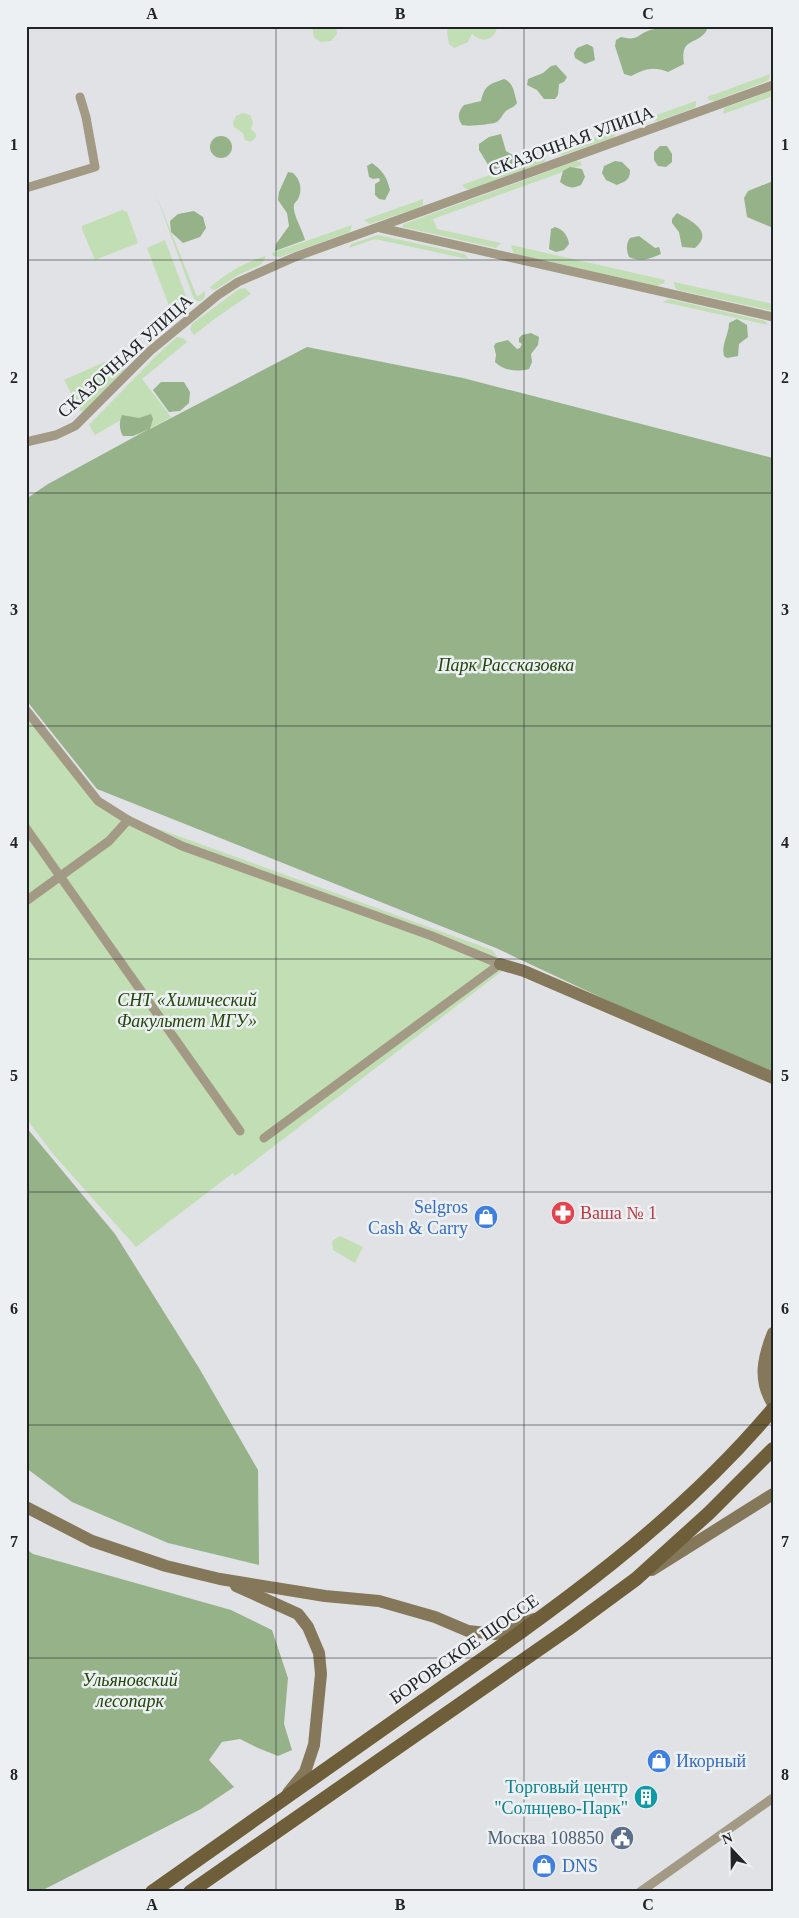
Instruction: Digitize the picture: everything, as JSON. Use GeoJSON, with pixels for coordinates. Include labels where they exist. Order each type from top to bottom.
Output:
{"type":"FeatureCollection","features":[{"type":"Feature","properties":{"kind":"main road","name":"БОРОВСКОЕ ШОССЕ"},"geometry":{"type":"LineString","coordinates":[[152,1892],[548,1613],[602,1572],[672,1513],[739,1447],[773,1409]]}},
{"type":"Feature","properties":{"kind":"main road"},"geometry":{"type":"LineString","coordinates":[[190,1892],[568,1630],[636,1579],[709,1513],[773,1449]]}},
{"type":"Feature","properties":{"kind":"street","name":"СКАЗОЧНАЯ УЛИЦА"},"geometry":{"type":"LineString","coordinates":[[26,442],[56,436],[75,426],[150,351],[228,288],[295,257],[773,85]]}},
{"type":"Feature","properties":{"kind":"street"},"geometry":{"type":"LineString","coordinates":[[26,188],[95,167],[86,117],[80,97]]}},
{"type":"Feature","properties":{"kind":"street"},"geometry":{"type":"LineString","coordinates":[[380,227],[773,317]]}},
{"type":"Feature","properties":{"kind":"street"},"geometry":{"type":"LineString","coordinates":[[26,710],[98,801],[128,820],[182,846],[414,929],[500,964],[524,971],[773,1078]]}},
{"type":"Feature","properties":{"kind":"street"},"geometry":{"type":"LineString","coordinates":[[26,901],[109,841],[128,820]]}},
{"type":"Feature","properties":{"kind":"street"},"geometry":{"type":"LineString","coordinates":[[26,828],[240,1131]]}},
{"type":"Feature","properties":{"kind":"street"},"geometry":{"type":"LineString","coordinates":[[264,1138],[500,964]]}},
{"type":"Feature","properties":{"kind":"street"},"geometry":{"type":"LineString","coordinates":[[773,1333],[765,1354],[763,1375],[766,1390],[773,1404]]}},
{"type":"Feature","properties":{"kind":"street"},"geometry":{"type":"LineString","coordinates":[[773,1363],[773,1380]]}},
{"type":"Feature","properties":{"kind":"street"},"geometry":{"type":"LineString","coordinates":[[636,1579],[773,1494]]}},
{"type":"Feature","properties":{"kind":"street"},"geometry":{"type":"LineString","coordinates":[[26,1507],[92,1541],[166,1566],[220,1579],[325,1596],[379,1601],[435,1617],[468,1632],[496,1634],[548,1613]]}},
{"type":"Feature","properties":{"kind":"street"},"geometry":{"type":"LineString","coordinates":[[220,1579],[298,1614],[308,1627],[319,1653],[321,1674],[314,1745],[305,1772],[280,1801]]}},
{"type":"Feature","properties":{"kind":"street"},"geometry":{"type":"LineString","coordinates":[[640,1892],[773,1798]]}},
{"type":"Feature","properties":{"kind":"green space"},"geometry":{"type":"Polygon","coordinates":[[[312,26],[336,26],[337,34],[331,41],[321,42],[314,37],[312,26]]]}},
{"type":"Feature","properties":{"kind":"green space"},"geometry":{"type":"Polygon","coordinates":[[[449,26],[497,27],[496,32],[491,38],[479,39],[472,34],[468,42],[454,48],[449,44],[447,33],[449,26]]]}},
{"type":"Feature","properties":{"kind":"green space"},"geometry":{"type":"Polygon","coordinates":[[[656,26],[704,26],[707,30],[684,49],[684,64],[668,72],[653,69],[631,76],[624,74],[615,46],[616,40],[621,37],[636,37],[655,29],[656,26]]]}},
{"type":"Feature","properties":{"kind":"green space"},"geometry":{"type":"Polygon","coordinates":[[[587,44],[593,47],[595,60],[585,64],[575,58],[574,53],[577,48],[587,44]]]}},
{"type":"Feature","properties":{"kind":"green space"},"geometry":{"type":"Polygon","coordinates":[[[556,65],[567,77],[564,82],[559,84],[558,95],[555,99],[544,99],[537,90],[527,85],[528,79],[556,65]]]}},
{"type":"Feature","properties":{"kind":"green space"},"geometry":{"type":"Polygon","coordinates":[[[770,74],[767,81],[714,101],[709,100],[707,97],[770,74]]]}},
{"type":"Feature","properties":{"kind":"green space"},"geometry":{"type":"Polygon","coordinates":[[[504,79],[510,83],[513,89],[516,105],[505,112],[497,122],[469,126],[462,125],[459,115],[464,105],[481,101],[484,91],[488,86],[504,79]]]}},
{"type":"Feature","properties":{"kind":"green space"},"geometry":{"type":"Polygon","coordinates":[[[773,90],[773,96],[723,114],[724,108],[773,90]]]}},
{"type":"Feature","properties":{"kind":"green space"},"geometry":{"type":"Polygon","coordinates":[[[696,101],[694,108],[658,121],[651,117],[696,101]]]}},
{"type":"Feature","properties":{"kind":"green space"},"geometry":{"type":"Polygon","coordinates":[[[243,113],[250,115],[253,122],[251,129],[256,134],[256,137],[251,142],[245,140],[243,133],[234,127],[233,123],[236,116],[243,113]]]}},
{"type":"Feature","properties":{"kind":"green space"},"geometry":{"type":"Polygon","coordinates":[[[616,130],[617,132],[614,137],[563,155],[557,154],[556,151],[616,130]]]}},
{"type":"Feature","properties":{"kind":"green space"},"geometry":{"type":"Polygon","coordinates":[[[501,134],[506,151],[516,157],[517,162],[496,169],[490,168],[479,150],[479,144],[489,137],[501,134]]]}},
{"type":"Feature","properties":{"kind":"green space"},"geometry":{"type":"Polygon","coordinates":[[[221,136],[229,139],[232,147],[229,155],[221,158],[213,155],[210,147],[213,139],[221,136]]]}},
{"type":"Feature","properties":{"kind":"green space"},"geometry":{"type":"Polygon","coordinates":[[[660,146],[667,146],[672,154],[672,162],[666,167],[658,166],[654,160],[654,152],[660,146]]]}},
{"type":"Feature","properties":{"kind":"green space"},"geometry":{"type":"Polygon","coordinates":[[[546,155],[543,163],[470,189],[466,189],[462,185],[546,155]]]}},
{"type":"Feature","properties":{"kind":"green space"},"geometry":{"type":"Polygon","coordinates":[[[576,161],[581,162],[582,165],[433,219],[437,229],[501,243],[496,248],[402,227],[404,224],[576,161]]]}},
{"type":"Feature","properties":{"kind":"green space"},"geometry":{"type":"Polygon","coordinates":[[[615,161],[622,162],[630,170],[627,180],[617,185],[606,180],[602,173],[604,166],[615,161]]]}},
{"type":"Feature","properties":{"kind":"green space"},"geometry":{"type":"Polygon","coordinates":[[[372,163],[384,174],[389,185],[390,190],[385,200],[379,199],[375,195],[375,184],[380,181],[379,178],[373,179],[369,177],[367,166],[372,163]]]}},
{"type":"Feature","properties":{"kind":"green space"},"geometry":{"type":"Polygon","coordinates":[[[570,167],[582,169],[585,177],[581,185],[570,187],[560,182],[563,171],[570,167]]]}},
{"type":"Feature","properties":{"kind":"green space"},"geometry":{"type":"Polygon","coordinates":[[[288,172],[295,175],[300,185],[300,196],[294,204],[294,208],[305,240],[275,251],[276,244],[289,226],[287,213],[278,200],[279,192],[288,172]]]}},
{"type":"Feature","properties":{"kind":"green space"},"geometry":{"type":"Polygon","coordinates":[[[773,181],[773,228],[747,217],[744,198],[748,191],[773,181]]]}},
{"type":"Feature","properties":{"kind":"green space"},"geometry":{"type":"Polygon","coordinates":[[[155,192],[197,297],[205,291],[205,297],[201,301],[194,299],[155,192]]]}},
{"type":"Feature","properties":{"kind":"green space"},"geometry":{"type":"Polygon","coordinates":[[[423,199],[423,205],[420,207],[370,224],[364,220],[423,199]]]}},
{"type":"Feature","properties":{"kind":"green space"},"geometry":{"type":"Polygon","coordinates":[[[122,210],[127,212],[138,243],[95,260],[82,226],[122,210]]]}},
{"type":"Feature","properties":{"kind":"green space"},"geometry":{"type":"Polygon","coordinates":[[[194,211],[203,217],[206,228],[200,237],[183,243],[171,232],[170,221],[178,214],[194,211]]]}},
{"type":"Feature","properties":{"kind":"green space"},"geometry":{"type":"Polygon","coordinates":[[[677,213],[694,223],[702,232],[700,242],[695,248],[682,247],[679,232],[672,223],[672,219],[677,213]]]}},
{"type":"Feature","properties":{"kind":"green space"},"geometry":{"type":"Polygon","coordinates":[[[352,225],[350,232],[280,257],[273,256],[272,253],[352,225]]]}},
{"type":"Feature","properties":{"kind":"green space"},"geometry":{"type":"Polygon","coordinates":[[[555,227],[565,233],[569,244],[564,250],[556,252],[549,249],[551,229],[555,227]]]}},
{"type":"Feature","properties":{"kind":"green space"},"geometry":{"type":"Polygon","coordinates":[[[378,235],[465,254],[468,259],[375,239],[349,248],[351,244],[378,235]]]}},
{"type":"Feature","properties":{"kind":"green space"},"geometry":{"type":"Polygon","coordinates":[[[639,236],[655,248],[659,247],[661,254],[645,259],[629,257],[627,247],[629,240],[639,236]]]}},
{"type":"Feature","properties":{"kind":"green space"},"geometry":{"type":"Polygon","coordinates":[[[165,240],[190,307],[188,311],[175,321],[147,248],[165,240]]]}},
{"type":"Feature","properties":{"kind":"green space"},"geometry":{"type":"Polygon","coordinates":[[[511,245],[665,280],[664,283],[657,286],[515,254],[511,245]]]}},
{"type":"Feature","properties":{"kind":"green space"},"geometry":{"type":"Polygon","coordinates":[[[265,256],[260,265],[238,275],[215,290],[211,289],[210,287],[229,273],[265,256]]]}},
{"type":"Feature","properties":{"kind":"green space"},"geometry":{"type":"Polygon","coordinates":[[[674,282],[773,304],[773,311],[678,290],[675,288],[674,282]]]}},
{"type":"Feature","properties":{"kind":"green space"},"geometry":{"type":"Polygon","coordinates":[[[245,288],[251,294],[194,335],[190,329],[192,324],[239,289],[245,288]]]}},
{"type":"Feature","properties":{"kind":"green space"},"geometry":{"type":"Polygon","coordinates":[[[669,299],[765,321],[768,325],[663,302],[669,299]]]}},
{"type":"Feature","properties":{"kind":"green space"},"geometry":{"type":"Polygon","coordinates":[[[737,319],[747,325],[748,337],[739,344],[738,356],[727,358],[723,352],[729,323],[737,319]]]}},
{"type":"Feature","properties":{"kind":"green space"},"geometry":{"type":"Polygon","coordinates":[[[531,333],[539,337],[538,345],[531,354],[532,362],[529,369],[511,370],[495,362],[494,346],[496,343],[508,340],[517,349],[522,344],[519,342],[519,338],[522,335],[531,333]]]}},
{"type":"Feature","properties":{"kind":"green space"},"geometry":{"type":"Polygon","coordinates":[[[177,337],[183,338],[187,342],[142,379],[171,417],[138,435],[126,417],[95,435],[89,425],[177,337]]]}},
{"type":"Feature","properties":{"kind":"green space","name":"Парк Рассказовка"},"geometry":{"type":"Polygon","coordinates":[[[307,347],[463,378],[773,458],[773,1072],[668,1029],[496,948],[97,789],[26,700],[26,499],[48,484],[149,429],[133,436],[123,436],[120,426],[122,415],[139,418],[151,414],[153,419],[150,429],[307,347]]]}},
{"type":"Feature","properties":{"kind":"green space"},"geometry":{"type":"Polygon","coordinates":[[[118,356],[125,369],[124,371],[83,412],[80,410],[64,380],[118,356]]]}},
{"type":"Feature","properties":{"kind":"green space"},"geometry":{"type":"Polygon","coordinates":[[[161,382],[184,382],[190,392],[189,403],[180,411],[169,412],[153,390],[161,382]]]}},
{"type":"Feature","properties":{"kind":"green space","name":"СНТ «Химический Факультет МГУ»"},"geometry":{"type":"Polygon","coordinates":[[[26,716],[101,808],[492,950],[506,968],[235,1176],[233,1173],[136,1247],[53,1154],[26,1118],[26,716]]]}},
{"type":"Feature","properties":{"kind":"green space"},"geometry":{"type":"Polygon","coordinates":[[[26,1127],[115,1234],[199,1368],[258,1470],[259,1565],[168,1543],[72,1502],[26,1468],[26,1127]]]}},
{"type":"Feature","properties":{"kind":"green space"},"geometry":{"type":"Polygon","coordinates":[[[340,1236],[363,1247],[355,1263],[333,1250],[332,1241],[340,1236]]]}},
{"type":"Feature","properties":{"kind":"green space","name":"Ульяновский лесопарк"},"geometry":{"type":"Polygon","coordinates":[[[26,1549],[33,1554],[231,1610],[272,1630],[288,1678],[284,1724],[292,1750],[278,1756],[240,1739],[222,1742],[209,1760],[234,1787],[201,1809],[39,1892],[26,1892],[26,1549]]]}},
{"type":"Feature","properties":{"kind":"place","name":"Ваша № 1"},"geometry":{"type":"Point","coordinates":[563,1213]}},
{"type":"Feature","properties":{"kind":"place","name":"Selgros Cash & Carry"},"geometry":{"type":"Point","coordinates":[486,1217]}},
{"type":"Feature","properties":{"kind":"place","name":"Икорный"},"geometry":{"type":"Point","coordinates":[659,1761]}},
{"type":"Feature","properties":{"kind":"place","name":"Торговый центр \"Солнцево-Парк\""},"geometry":{"type":"Point","coordinates":[646,1797]}},
{"type":"Feature","properties":{"kind":"place","name":"Москва 108850"},"geometry":{"type":"Point","coordinates":[622,1838]}},
{"type":"Feature","properties":{"kind":"place","name":"DNS"},"geometry":{"type":"Point","coordinates":[544,1866]}}]}
